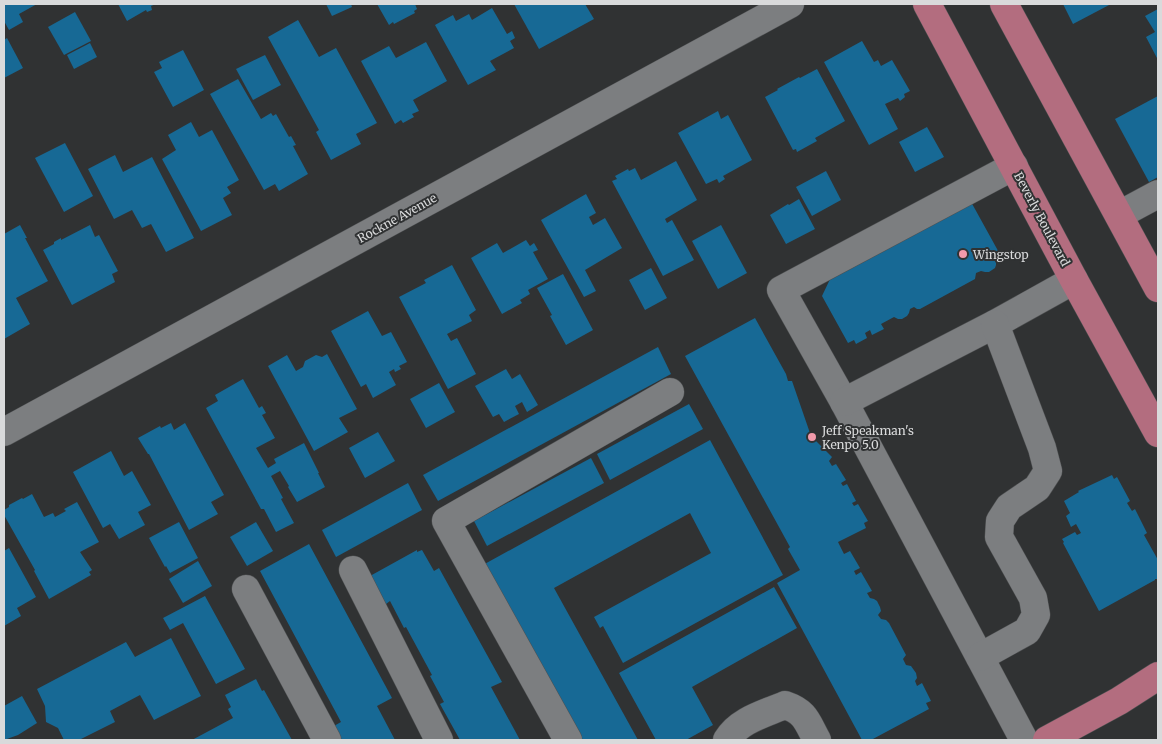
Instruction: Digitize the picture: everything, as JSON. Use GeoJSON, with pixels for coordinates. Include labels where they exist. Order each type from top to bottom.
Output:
{"type":"FeatureCollection","features":[{"type":"Feature","properties":{"kind":"main road","name":"Beverly Boulevard"},"geometry":{"type":"LineString","coordinates":[[927,4],[1158,433]]}},
{"type":"Feature","properties":{"kind":"main road"},"geometry":{"type":"LineString","coordinates":[[1004,4],[1158,288]]}},
{"type":"Feature","properties":{"kind":"main road"},"geometry":{"type":"LineString","coordinates":[[1047,740],[1118,701],[1158,676]]}},
{"type":"Feature","properties":{"kind":"street","name":"Rockne Avenue"},"geometry":{"type":"LineString","coordinates":[[4,432],[790,4]]}},
{"type":"Feature","properties":{"kind":"street"},"geometry":{"type":"LineString","coordinates":[[1014,166],[780,290],[844,402],[1024,740]]}},
{"type":"Feature","properties":{"kind":"street"},"geometry":{"type":"LineString","coordinates":[[1118,215],[1158,194]]}},
{"type":"Feature","properties":{"kind":"street"},"geometry":{"type":"LineString","coordinates":[[844,402],[995,324],[1074,280]]}},
{"type":"Feature","properties":{"kind":"street"},"geometry":{"type":"LineString","coordinates":[[980,657],[1027,630],[1036,616],[1032,598],[999,537],[1000,521],[1010,507],[1037,488],[1048,471],[1042,448],[995,324]]}},
{"type":"Feature","properties":{"kind":"street"},"geometry":{"type":"LineString","coordinates":[[568,740],[446,521],[670,392]]}},
{"type":"Feature","properties":{"kind":"street"},"geometry":{"type":"LineString","coordinates":[[353,570],[439,740]]}},
{"type":"Feature","properties":{"kind":"street"},"geometry":{"type":"LineString","coordinates":[[246,589],[327,740]]}},
{"type":"Feature","properties":{"kind":"street"},"geometry":{"type":"LineString","coordinates":[[727,740],[732,732],[742,724],[784,705],[795,708],[804,715],[817,740]]}},
{"type":"Feature","properties":{"kind":"building"},"geometry":{"type":"Polygon","coordinates":[[[4,4],[37,4],[19,14],[23,22],[9,30],[4,21],[4,4]]]}},
{"type":"Feature","properties":{"kind":"building"},"geometry":{"type":"Polygon","coordinates":[[[118,4],[156,4],[151,6],[152,10],[147,12],[146,10],[127,21],[118,4]]]}},
{"type":"Feature","properties":{"kind":"building"},"geometry":{"type":"Polygon","coordinates":[[[326,4],[351,4],[352,7],[332,16],[326,4]]]}},
{"type":"Feature","properties":{"kind":"building"},"geometry":{"type":"Polygon","coordinates":[[[377,4],[415,4],[417,9],[414,11],[415,13],[389,25],[377,4]]]}},
{"type":"Feature","properties":{"kind":"building"},"geometry":{"type":"Polygon","coordinates":[[[514,4],[585,4],[594,19],[539,49],[514,4]]]}},
{"type":"Feature","properties":{"kind":"building"},"geometry":{"type":"Polygon","coordinates":[[[1063,4],[1111,4],[1073,24],[1063,4]]]}},
{"type":"Feature","properties":{"kind":"building"},"geometry":{"type":"Polygon","coordinates":[[[492,8],[507,34],[512,31],[515,38],[510,41],[514,48],[490,61],[496,70],[468,85],[435,25],[453,15],[456,21],[469,14],[472,20],[492,8]]]}},
{"type":"Feature","properties":{"kind":"building"},"geometry":{"type":"Polygon","coordinates":[[[1158,9],[1158,60],[1146,37],[1155,32],[1145,16],[1158,9]]]}},
{"type":"Feature","properties":{"kind":"building"},"geometry":{"type":"Polygon","coordinates":[[[75,12],[91,41],[64,55],[48,27],[75,12]]]}},
{"type":"Feature","properties":{"kind":"building"},"geometry":{"type":"Polygon","coordinates":[[[298,20],[319,57],[336,48],[377,123],[356,134],[361,144],[331,160],[316,132],[319,130],[268,37],[298,20]]]}},
{"type":"Feature","properties":{"kind":"building"},"geometry":{"type":"Polygon","coordinates":[[[7,38],[23,68],[4,78],[4,40],[7,38]]]}},
{"type":"Feature","properties":{"kind":"building"},"geometry":{"type":"Polygon","coordinates":[[[862,41],[874,62],[878,60],[881,66],[892,60],[910,91],[904,94],[905,97],[900,101],[898,98],[885,104],[898,129],[869,145],[824,62],[862,41]]]}},
{"type":"Feature","properties":{"kind":"building"},"geometry":{"type":"Polygon","coordinates":[[[426,42],[447,81],[413,100],[419,111],[412,114],[414,117],[403,123],[401,120],[395,124],[361,61],[389,46],[396,58],[426,42]]]}},
{"type":"Feature","properties":{"kind":"building"},"geometry":{"type":"Polygon","coordinates":[[[90,43],[97,57],[74,69],[67,55],[90,43]]]}},
{"type":"Feature","properties":{"kind":"building"},"geometry":{"type":"Polygon","coordinates":[[[183,50],[204,90],[173,107],[154,72],[162,68],[159,62],[183,50]]]}},
{"type":"Feature","properties":{"kind":"building"},"geometry":{"type":"Polygon","coordinates":[[[265,55],[281,85],[253,100],[236,69],[265,55]]]}},
{"type":"Feature","properties":{"kind":"building"},"geometry":{"type":"Polygon","coordinates":[[[817,69],[845,121],[815,138],[817,141],[797,152],[796,149],[793,150],[765,97],[817,69]]]}},
{"type":"Feature","properties":{"kind":"building"},"geometry":{"type":"Polygon","coordinates":[[[238,79],[261,119],[271,113],[273,116],[276,114],[289,137],[291,136],[296,145],[293,146],[308,174],[279,191],[275,184],[264,190],[210,94],[238,79]]]}},
{"type":"Feature","properties":{"kind":"building"},"geometry":{"type":"Polygon","coordinates":[[[1158,96],[1158,177],[1149,182],[1115,119],[1158,96]]]}},
{"type":"Feature","properties":{"kind":"building"},"geometry":{"type":"Polygon","coordinates":[[[718,111],[721,119],[728,115],[752,160],[723,176],[725,179],[719,183],[717,179],[706,184],[678,133],[718,111]]]}},
{"type":"Feature","properties":{"kind":"building"},"geometry":{"type":"Polygon","coordinates":[[[191,122],[199,137],[212,130],[239,180],[227,187],[231,193],[223,198],[232,215],[201,231],[162,159],[176,150],[168,135],[191,122]]]}},
{"type":"Feature","properties":{"kind":"building"},"geometry":{"type":"Polygon","coordinates":[[[927,127],[944,157],[915,172],[899,142],[927,127]]]}},
{"type":"Feature","properties":{"kind":"building"},"geometry":{"type":"Polygon","coordinates":[[[65,143],[93,196],[64,212],[35,158],[65,143]]]}},
{"type":"Feature","properties":{"kind":"building"},"geometry":{"type":"Polygon","coordinates":[[[115,155],[123,172],[152,157],[194,238],[166,252],[151,224],[142,228],[132,210],[114,219],[88,169],[115,155]]]}},
{"type":"Feature","properties":{"kind":"building"},"geometry":{"type":"Polygon","coordinates":[[[676,161],[697,200],[665,219],[667,223],[672,220],[694,260],[663,276],[612,181],[617,179],[615,176],[628,169],[629,171],[635,168],[641,180],[676,161]]]}},
{"type":"Feature","properties":{"kind":"building"},"geometry":{"type":"Polygon","coordinates":[[[826,171],[841,200],[812,216],[796,187],[826,171]]]}},
{"type":"Feature","properties":{"kind":"building"},"geometry":{"type":"Polygon","coordinates":[[[586,194],[596,213],[589,217],[593,225],[605,218],[622,248],[585,270],[596,291],[584,297],[541,220],[586,194]]]}},
{"type":"Feature","properties":{"kind":"building"},"geometry":{"type":"Polygon","coordinates":[[[799,199],[815,229],[786,244],[770,215],[799,199]]]}},
{"type":"Feature","properties":{"kind":"building"},"geometry":{"type":"Polygon","coordinates":[[[970,200],[1002,258],[996,262],[995,268],[989,272],[981,271],[976,273],[975,279],[920,309],[914,307],[910,309],[907,316],[902,319],[894,317],[881,324],[884,329],[872,335],[870,330],[865,333],[867,338],[856,344],[854,340],[848,343],[822,296],[832,275],[970,200]]]}},
{"type":"Feature","properties":{"kind":"building"},"geometry":{"type":"Polygon","coordinates":[[[20,225],[48,281],[16,298],[30,324],[4,339],[4,234],[20,225]]]}},
{"type":"Feature","properties":{"kind":"building"},"geometry":{"type":"Polygon","coordinates":[[[90,225],[95,237],[99,235],[118,271],[112,274],[115,282],[72,305],[43,250],[61,238],[61,240],[90,225]]]}},
{"type":"Feature","properties":{"kind":"building"},"geometry":{"type":"Polygon","coordinates":[[[721,225],[747,273],[718,289],[692,241],[721,225]]]}},
{"type":"Feature","properties":{"kind":"building"},"geometry":{"type":"Polygon","coordinates":[[[526,240],[530,246],[534,243],[538,250],[533,252],[548,279],[528,290],[530,294],[520,300],[522,303],[502,314],[471,258],[497,243],[503,253],[526,240]]]}},
{"type":"Feature","properties":{"kind":"building"},"geometry":{"type":"Polygon","coordinates":[[[452,265],[476,310],[469,315],[472,321],[447,334],[451,341],[457,338],[476,374],[448,389],[399,297],[426,283],[424,280],[452,265]]]}},
{"type":"Feature","properties":{"kind":"building"},"geometry":{"type":"Polygon","coordinates":[[[651,268],[667,298],[645,310],[629,280],[651,268]]]}},
{"type":"Feature","properties":{"kind":"building"},"geometry":{"type":"Polygon","coordinates":[[[563,274],[593,330],[566,345],[537,288],[563,274]]]}},
{"type":"Feature","properties":{"kind":"building"},"geometry":{"type":"Polygon","coordinates":[[[368,311],[382,336],[391,332],[407,362],[399,366],[401,369],[395,372],[394,369],[389,372],[396,385],[373,398],[366,384],[361,387],[331,331],[368,311]]]}},
{"type":"Feature","properties":{"kind":"building"},"geometry":{"type":"Polygon","coordinates":[[[755,318],[788,381],[792,381],[811,436],[832,457],[829,461],[832,466],[836,464],[846,480],[841,483],[843,486],[847,484],[856,501],[852,503],[854,506],[858,504],[868,521],[864,523],[866,528],[838,542],[844,554],[850,551],[860,568],[854,571],[856,575],[861,572],[872,591],[867,593],[870,598],[877,601],[880,607],[881,611],[878,615],[889,623],[906,655],[903,659],[906,665],[911,666],[916,673],[917,678],[915,681],[917,686],[922,683],[931,701],[926,703],[929,709],[871,740],[862,740],[777,583],[800,570],[788,549],[790,547],[685,356],[755,318]]]}},
{"type":"Feature","properties":{"kind":"building"},"geometry":{"type":"Polygon","coordinates":[[[658,347],[671,374],[438,501],[423,475],[658,347]]]}},
{"type":"Feature","properties":{"kind":"building"},"geometry":{"type":"Polygon","coordinates":[[[327,354],[357,409],[339,418],[348,432],[314,451],[268,366],[287,355],[296,371],[303,367],[305,361],[316,355],[322,357],[327,354]]]}},
{"type":"Feature","properties":{"kind":"building"},"geometry":{"type":"Polygon","coordinates":[[[506,369],[512,379],[520,374],[538,405],[527,412],[522,402],[515,406],[519,414],[504,422],[499,414],[493,417],[475,386],[506,369]]]}},
{"type":"Feature","properties":{"kind":"building"},"geometry":{"type":"Polygon","coordinates":[[[243,379],[259,408],[262,406],[266,413],[262,415],[275,438],[256,448],[268,468],[276,463],[274,459],[304,443],[325,487],[297,502],[280,471],[271,476],[294,523],[276,532],[264,509],[261,509],[206,408],[218,401],[215,395],[243,379]]]}},
{"type":"Feature","properties":{"kind":"building"},"geometry":{"type":"Polygon","coordinates":[[[439,383],[455,412],[426,428],[410,399],[439,383]]]}},
{"type":"Feature","properties":{"kind":"building"},"geometry":{"type":"Polygon","coordinates":[[[689,404],[703,429],[610,480],[597,454],[689,404]]]}},
{"type":"Feature","properties":{"kind":"building"},"geometry":{"type":"Polygon","coordinates":[[[171,423],[174,430],[185,423],[224,495],[211,502],[218,514],[189,530],[149,454],[138,438],[160,426],[161,428],[171,423]]]}},
{"type":"Feature","properties":{"kind":"building"},"geometry":{"type":"Polygon","coordinates":[[[378,432],[395,461],[365,478],[349,448],[378,432]]]}},
{"type":"Feature","properties":{"kind":"building"},"geometry":{"type":"Polygon","coordinates":[[[710,440],[783,575],[623,663],[603,626],[600,628],[594,617],[711,553],[690,513],[554,588],[638,740],[576,740],[481,566],[710,440]]]}},
{"type":"Feature","properties":{"kind":"building"},"geometry":{"type":"Polygon","coordinates":[[[111,451],[124,476],[132,471],[151,505],[138,512],[145,525],[119,539],[110,524],[103,528],[73,472],[111,451]]]}},
{"type":"Feature","properties":{"kind":"building"},"geometry":{"type":"Polygon","coordinates":[[[591,458],[604,483],[487,546],[474,521],[591,458]]]}},
{"type":"Feature","properties":{"kind":"building"},"geometry":{"type":"Polygon","coordinates":[[[1112,475],[1114,479],[1117,477],[1130,501],[1127,503],[1132,511],[1135,509],[1147,533],[1144,535],[1158,560],[1158,579],[1099,611],[1063,543],[1062,539],[1075,532],[1077,535],[1081,533],[1076,524],[1071,527],[1066,516],[1070,513],[1064,501],[1078,491],[1112,475]]]}},
{"type":"Feature","properties":{"kind":"building"},"geometry":{"type":"Polygon","coordinates":[[[408,483],[422,510],[336,557],[322,530],[408,483]]]}},
{"type":"Feature","properties":{"kind":"building"},"geometry":{"type":"Polygon","coordinates":[[[32,494],[44,517],[53,513],[55,517],[66,511],[64,509],[77,502],[99,542],[80,552],[92,570],[89,572],[91,575],[49,599],[4,515],[4,510],[9,505],[32,494]]]}},
{"type":"Feature","properties":{"kind":"building"},"geometry":{"type":"Polygon","coordinates":[[[179,522],[198,558],[170,573],[149,538],[179,522]]]}},
{"type":"Feature","properties":{"kind":"building"},"geometry":{"type":"Polygon","coordinates":[[[256,522],[273,551],[247,566],[230,537],[256,522]]]}},
{"type":"Feature","properties":{"kind":"building"},"geometry":{"type":"Polygon","coordinates":[[[309,544],[392,698],[377,706],[395,740],[331,740],[325,731],[341,722],[260,571],[309,544]]]}},
{"type":"Feature","properties":{"kind":"building"},"geometry":{"type":"Polygon","coordinates":[[[9,548],[36,597],[17,608],[21,616],[4,626],[4,551],[9,548]]]}},
{"type":"Feature","properties":{"kind":"building"},"geometry":{"type":"Polygon","coordinates":[[[417,550],[417,552],[422,550],[434,571],[439,568],[502,682],[491,687],[520,740],[460,740],[440,704],[444,702],[430,676],[432,675],[406,627],[404,628],[390,601],[386,604],[370,576],[417,550]]]}},
{"type":"Feature","properties":{"kind":"building"},"geometry":{"type":"Polygon","coordinates":[[[198,561],[212,586],[183,603],[169,579],[198,561]]]}},
{"type":"Feature","properties":{"kind":"building"},"geometry":{"type":"Polygon","coordinates":[[[774,587],[797,628],[692,687],[713,725],[686,740],[656,740],[619,673],[774,587]]]}},
{"type":"Feature","properties":{"kind":"building"},"geometry":{"type":"Polygon","coordinates":[[[205,596],[245,669],[216,684],[183,623],[170,630],[163,618],[205,596]]]}},
{"type":"Feature","properties":{"kind":"building"},"geometry":{"type":"Polygon","coordinates":[[[171,638],[201,696],[154,720],[140,695],[110,711],[115,722],[79,740],[64,740],[58,728],[46,722],[45,706],[37,689],[126,642],[135,657],[171,638]]]}},
{"type":"Feature","properties":{"kind":"building"},"geometry":{"type":"Polygon","coordinates":[[[256,679],[292,740],[192,740],[233,718],[228,709],[231,707],[225,695],[256,679]]]}},
{"type":"Feature","properties":{"kind":"building"},"geometry":{"type":"Polygon","coordinates":[[[22,696],[37,723],[18,735],[4,740],[4,706],[22,696]]]}},
{"type":"Feature","properties":{"kind":"place","name":"Wingstop"},"geometry":{"type":"Point","coordinates":[963,254]}},
{"type":"Feature","properties":{"kind":"place","name":"Jeff Speakman's Kenpo 5.0"},"geometry":{"type":"Point","coordinates":[812,437]}}]}
